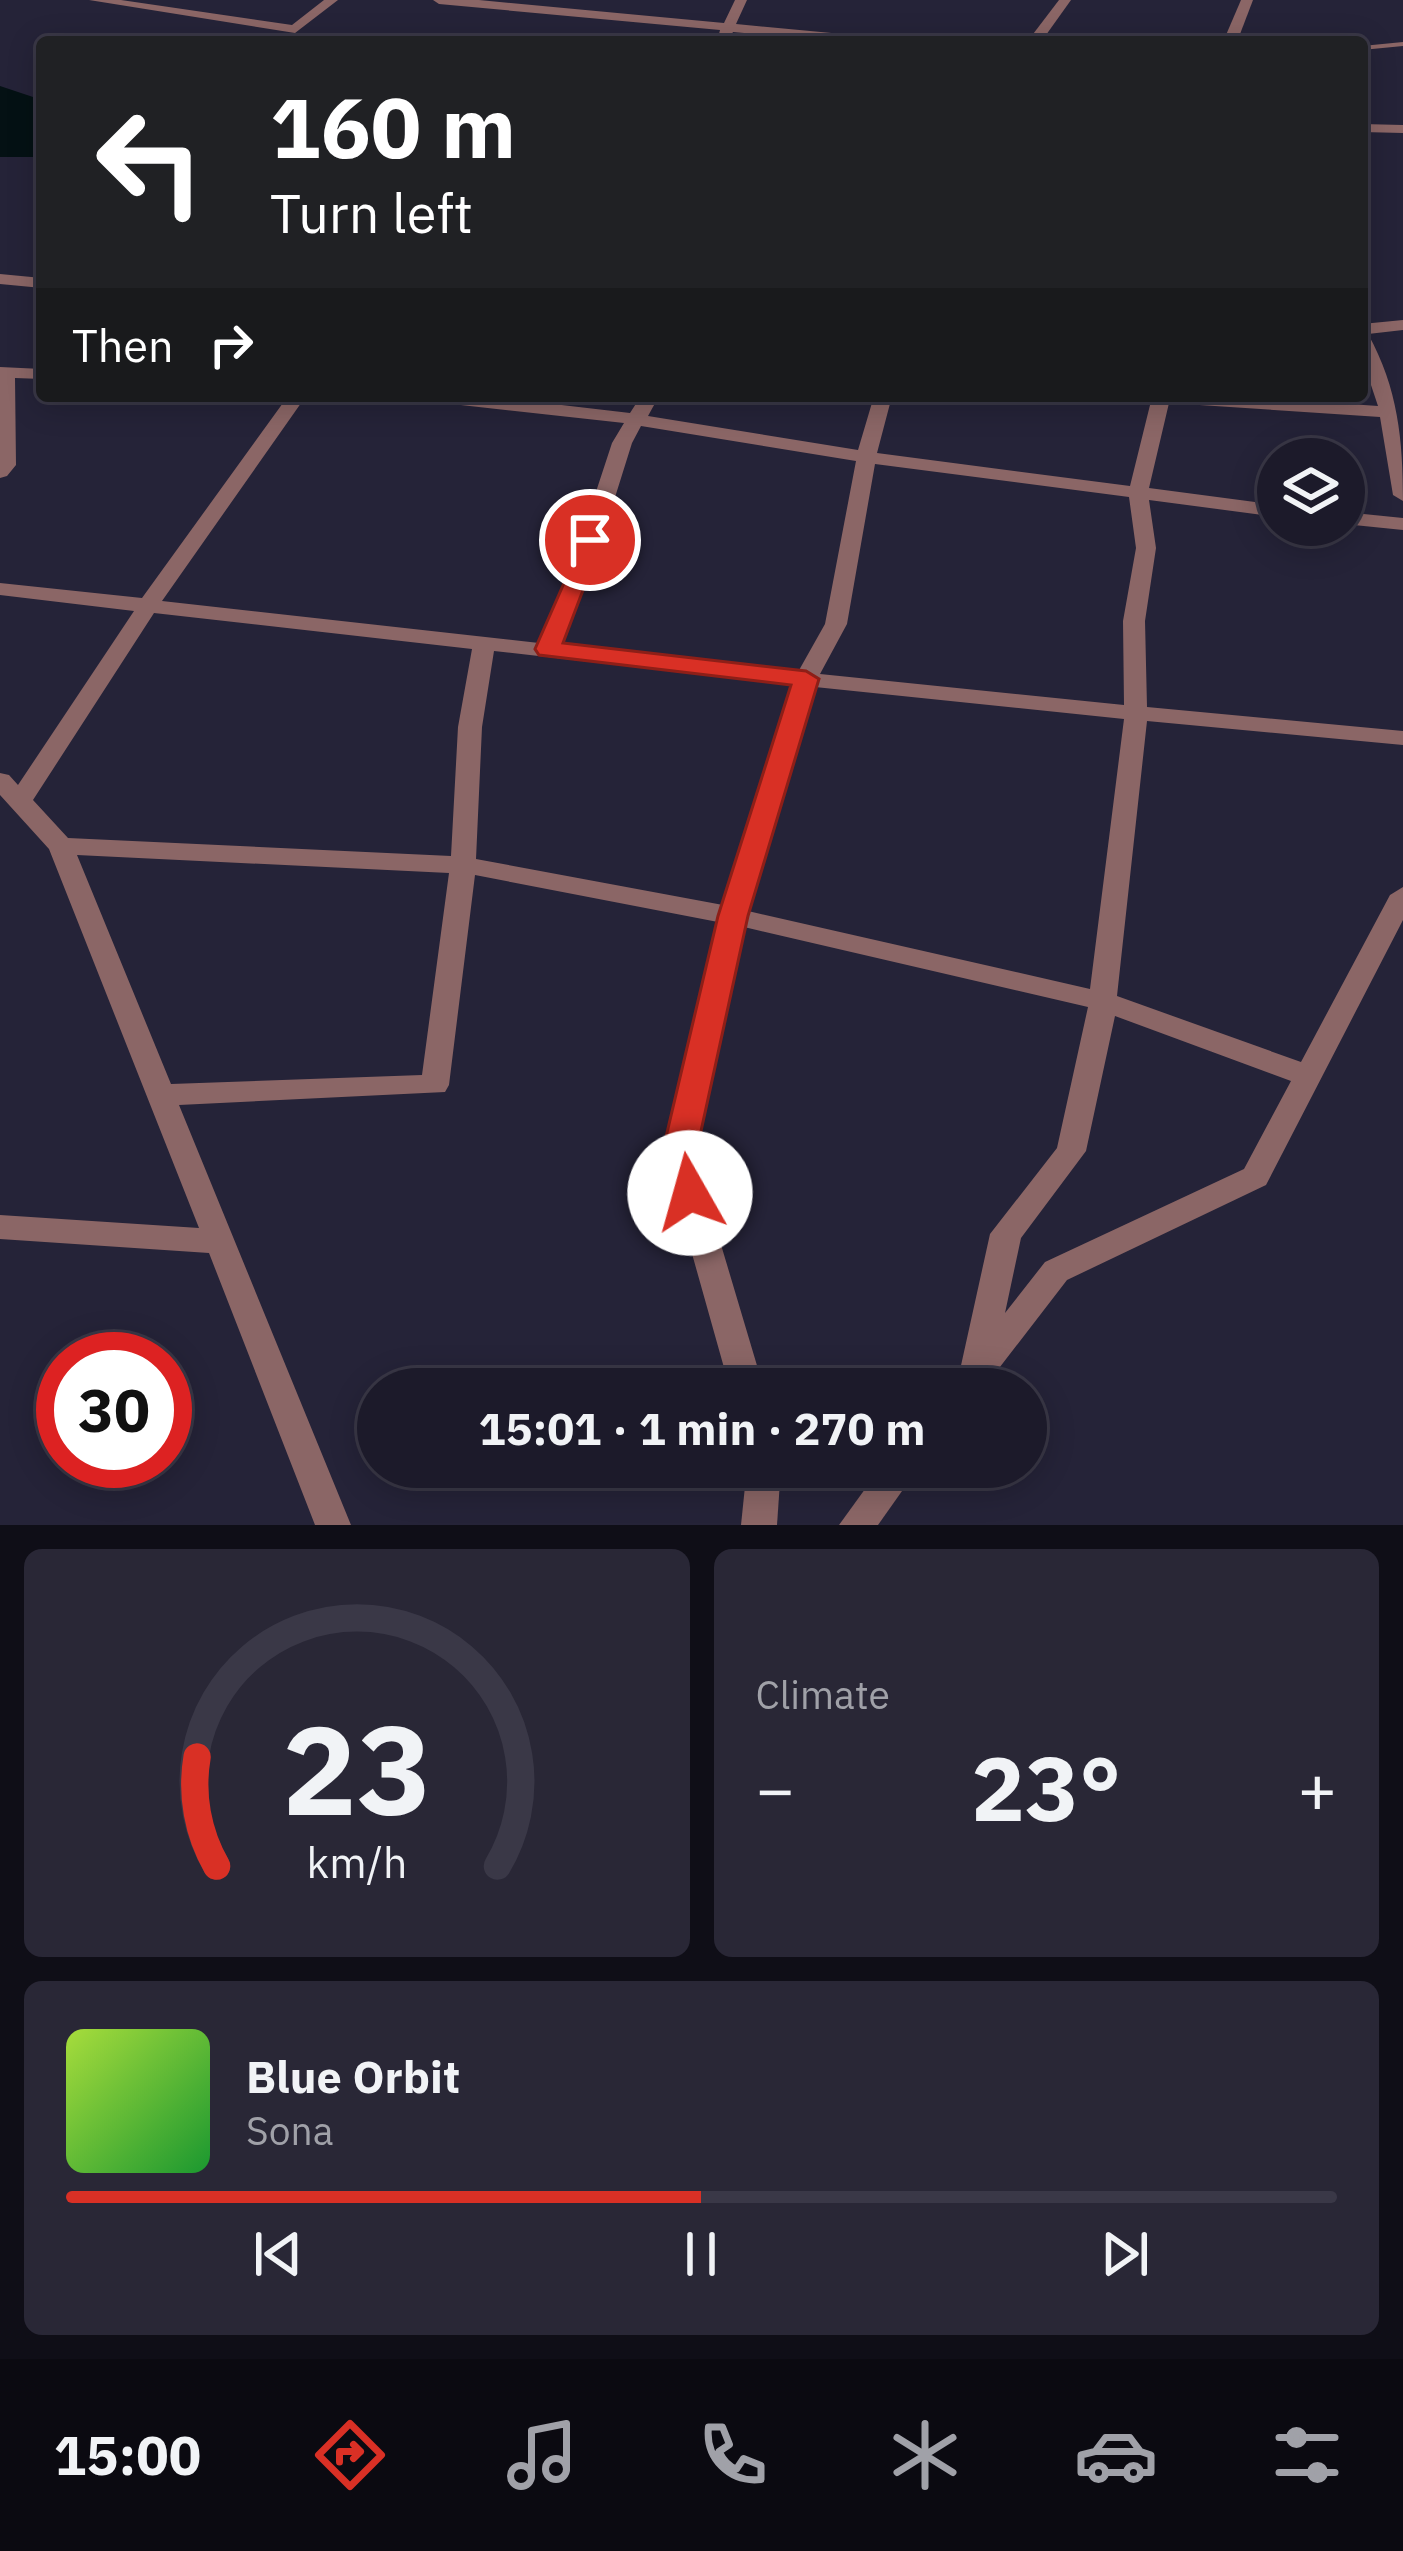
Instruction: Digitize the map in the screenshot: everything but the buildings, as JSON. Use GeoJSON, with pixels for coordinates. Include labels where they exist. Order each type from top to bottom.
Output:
{"type":"FeatureCollection","features":[{"type":"Feature","properties":{"kind":"street"},"geometry":{"type":"LineString","coordinates":[[95,0],[295,28],[332,0]]}},
{"type":"Feature","properties":{"kind":"street"},"geometry":{"type":"LineString","coordinates":[[439,0],[574,6],[723,34],[764,36]]}},
{"type":"Feature","properties":{"kind":"street"},"geometry":{"type":"LineString","coordinates":[[723,34],[741,0]]}},
{"type":"Feature","properties":{"kind":"street"},"geometry":{"type":"LineString","coordinates":[[1038,36],[1065,0]]}},
{"type":"Feature","properties":{"kind":"street"},"geometry":{"type":"LineString","coordinates":[[1232,36],[1247,0]]}},
{"type":"Feature","properties":{"kind":"street"},"geometry":{"type":"LineString","coordinates":[[1368,141],[1396,129]]}},
{"type":"Feature","properties":{"kind":"street"},"geometry":{"type":"LineString","coordinates":[[0,279],[36,282]]}},
{"type":"Feature","properties":{"kind":"street"},"geometry":{"type":"LineString","coordinates":[[1368,332],[1403,325]]}},
{"type":"Feature","properties":{"kind":"street"},"geometry":{"type":"LineString","coordinates":[[1368,351],[1389,412],[1403,495]]}},
{"type":"Feature","properties":{"kind":"street"},"geometry":{"type":"LineString","coordinates":[[0,472],[6,465],[3,372],[36,374]]}},
{"type":"Feature","properties":{"kind":"street"},"geometry":{"type":"LineString","coordinates":[[293,402],[10,790],[62,846],[334,1525]]}},
{"type":"Feature","properties":{"kind":"street"},"geometry":{"type":"LineString","coordinates":[[484,402],[1257,508]]}},
{"type":"Feature","properties":{"kind":"street"},"geometry":{"type":"LineString","coordinates":[[548,649],[580,574],[599,506],[646,402]]}},
{"type":"Feature","properties":{"kind":"street"},"geometry":{"type":"LineString","coordinates":[[741,1368],[679,1154],[733,916],[806,679],[836,624],[866,457],[881,402]]}},
{"type":"Feature","properties":{"kind":"street"},"geometry":{"type":"LineString","coordinates":[[973,1368],[1006,1234],[1071,1151],[1103,1001],[1136,713],[1135,620],[1146,548],[1138,492],[1157,402]]}},
{"type":"Feature","properties":{"kind":"street"},"geometry":{"type":"LineString","coordinates":[[1245,402],[1389,412]]}},
{"type":"Feature","properties":{"kind":"street"},"geometry":{"type":"LineString","coordinates":[[1365,520],[1403,524]]}},
{"type":"Feature","properties":{"kind":"street"},"geometry":{"type":"LineString","coordinates":[[0,589],[806,679],[1403,738]]}},
{"type":"Feature","properties":{"kind":"street"},"geometry":{"type":"LineString","coordinates":[[161,1095],[435,1085],[463,866],[470,727],[484,642]]}},
{"type":"Feature","properties":{"kind":"street"},"geometry":{"type":"LineString","coordinates":[[62,846],[463,866],[733,916],[1103,1001],[1308,1076]]}},
{"type":"Feature","properties":{"kind":"street"},"geometry":{"type":"LineString","coordinates":[[981,1368],[1056,1271],[1255,1177],[1403,895]]}},
{"type":"Feature","properties":{"kind":"street"},"geometry":{"type":"LineString","coordinates":[[0,1227],[220,1242]]}},
{"type":"Feature","properties":{"kind":"street"},"geometry":{"type":"LineString","coordinates":[[759,1525],[762,1488]]}},
{"type":"Feature","properties":{"kind":"street"},"geometry":{"type":"LineString","coordinates":[[857,1525],[886,1488]]}},
{"type":"Feature","properties":{"kind":"lane"},"geometry":{"type":"LineString","coordinates":[[1368,47],[1403,44]]}},
{"type":"Feature","properties":{"kind":"shaded area"},"geometry":{"type":"Polygon","coordinates":[[[0,86],[36,98],[36,157],[0,157],[0,86]]]}},
{"type":"Feature","properties":{"kind":"route"},"geometry":{"type":"LineString","coordinates":[[590,540],[548,649],[806,679],[733,916],[679,1154],[690,1193]]}}]}
